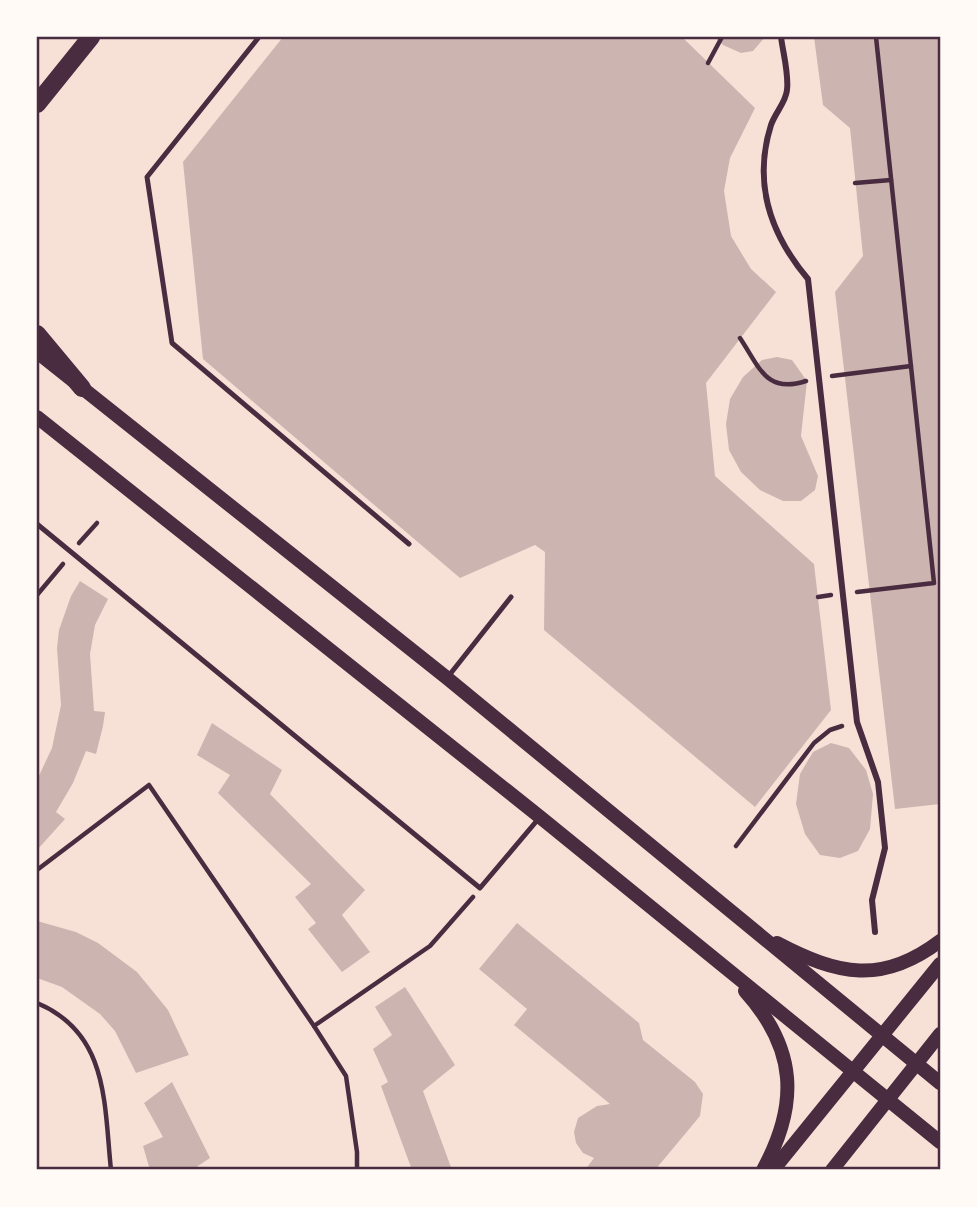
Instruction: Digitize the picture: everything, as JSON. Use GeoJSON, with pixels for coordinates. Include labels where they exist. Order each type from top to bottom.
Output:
{"type":"FeatureCollection","features":[{"type":"Feature","properties":{"kind":"main road"},"geometry":{"type":"LineString","coordinates":[[39,103],[91,37]]}},
{"type":"Feature","properties":{"kind":"main road"},"geometry":{"type":"LineString","coordinates":[[37,334],[82,388]]}},
{"type":"Feature","properties":{"kind":"main road"},"geometry":{"type":"LineString","coordinates":[[37,352],[447,678],[940,1083]]}},
{"type":"Feature","properties":{"kind":"main road"},"geometry":{"type":"LineString","coordinates":[[37,417],[540,817],[940,1142]]}},
{"type":"Feature","properties":{"kind":"main road"},"geometry":{"type":"LineString","coordinates":[[747,927],[820,964],[861,971],[895,968],[940,941]]}},
{"type":"Feature","properties":{"kind":"main road"},"geometry":{"type":"LineString","coordinates":[[718,962],[766,1020],[785,1059],[789,1082],[788,1105],[773,1152],[763,1170]]}},
{"type":"Feature","properties":{"kind":"main road"},"geometry":{"type":"LineString","coordinates":[[773,1170],[940,964]]}},
{"type":"Feature","properties":{"kind":"main road"},"geometry":{"type":"LineString","coordinates":[[832,1170],[940,1034]]}},
{"type":"Feature","properties":{"kind":"street"},"geometry":{"type":"LineString","coordinates":[[781,37],[787,92],[772,123],[764,157],[764,193],[772,226],[791,259],[808,279],[857,722],[878,782],[885,848],[872,900],[875,932]]}},
{"type":"Feature","properties":{"kind":"lane"},"geometry":{"type":"LineString","coordinates":[[259,37],[147,177],[172,342],[409,544]]}},
{"type":"Feature","properties":{"kind":"lane"},"geometry":{"type":"LineString","coordinates":[[37,524],[480,888],[540,817]]}},
{"type":"Feature","properties":{"kind":"lane"},"geometry":{"type":"LineString","coordinates":[[447,678],[511,597]]}},
{"type":"Feature","properties":{"kind":"path"},"geometry":{"type":"LineString","coordinates":[[869,590],[934,583],[876,37]]}},
{"type":"Feature","properties":{"kind":"path"},"geometry":{"type":"LineString","coordinates":[[708,63],[721,39]]}},
{"type":"Feature","properties":{"kind":"path"},"geometry":{"type":"LineString","coordinates":[[855,183],[891,180]]}},
{"type":"Feature","properties":{"kind":"path"},"geometry":{"type":"LineString","coordinates":[[740,338],[757,364],[776,385],[788,387],[807,381]]}},
{"type":"Feature","properties":{"kind":"path"},"geometry":{"type":"LineString","coordinates":[[844,373],[911,366]]}},
{"type":"Feature","properties":{"kind":"path"},"geometry":{"type":"LineString","coordinates":[[736,846],[814,743],[830,730],[857,722]]}},
{"type":"Feature","properties":{"kind":"path"},"geometry":{"type":"LineString","coordinates":[[37,870],[149,785],[346,1076],[357,1170]]}},
{"type":"Feature","properties":{"kind":"path"},"geometry":{"type":"LineString","coordinates":[[313,1026],[429,946],[480,888]]}},
{"type":"Feature","properties":{"kind":"path"},"geometry":{"type":"LineString","coordinates":[[37,1003],[55,1010],[81,1034],[98,1066],[111,1170]]}},
{"type":"Feature","properties":{"kind":"building"},"geometry":{"type":"Polygon","coordinates":[[[283,37],[682,37],[755,108],[730,158],[724,191],[731,236],[751,269],[776,292],[706,383],[715,476],[814,564],[831,710],[755,807],[544,630],[545,552],[535,545],[460,578],[203,359],[183,162],[283,37]]]}},
{"type":"Feature","properties":{"kind":"building"},"geometry":{"type":"Polygon","coordinates":[[[715,37],[765,37],[753,51],[741,53],[723,45],[715,37]]]}},
{"type":"Feature","properties":{"kind":"building"},"geometry":{"type":"Polygon","coordinates":[[[814,37],[940,37],[940,804],[895,809],[835,292],[863,256],[850,128],[823,105],[814,37]]]}},
{"type":"Feature","properties":{"kind":"building"},"geometry":{"type":"Polygon","coordinates":[[[777,357],[792,360],[807,381],[801,436],[818,476],[815,490],[801,501],[783,501],[760,490],[741,472],[729,450],[726,424],[730,399],[743,377],[762,360],[777,357]]]}},
{"type":"Feature","properties":{"kind":"building"},"geometry":{"type":"Polygon","coordinates":[[[80,581],[108,599],[95,625],[90,654],[94,711],[105,712],[103,726],[96,754],[86,751],[73,783],[56,812],[65,819],[37,850],[37,780],[52,748],[61,705],[57,648],[59,630],[71,596],[80,581]]]}},
{"type":"Feature","properties":{"kind":"building"},"geometry":{"type":"Polygon","coordinates":[[[212,723],[282,770],[270,794],[365,890],[342,915],[370,952],[342,972],[308,929],[316,923],[295,897],[311,884],[218,793],[230,775],[197,755],[212,723]]]}},
{"type":"Feature","properties":{"kind":"building"},"geometry":{"type":"Polygon","coordinates":[[[831,743],[849,748],[866,770],[873,794],[870,829],[858,851],[840,858],[820,855],[805,834],[796,804],[800,774],[813,752],[831,743]]]}},
{"type":"Feature","properties":{"kind":"building"},"geometry":{"type":"Polygon","coordinates":[[[37,921],[76,932],[98,943],[137,972],[168,1010],[189,1055],[136,1073],[115,1031],[100,1014],[62,987],[37,978],[37,921]]]}},
{"type":"Feature","properties":{"kind":"building"},"geometry":{"type":"Polygon","coordinates":[[[517,923],[639,1023],[643,1040],[695,1082],[703,1094],[700,1116],[655,1170],[585,1170],[594,1158],[583,1153],[576,1143],[574,1132],[578,1118],[597,1106],[610,1104],[514,1025],[527,1009],[479,969],[517,923]]]}},
{"type":"Feature","properties":{"kind":"building"},"geometry":{"type":"Polygon","coordinates":[[[405,987],[455,1065],[423,1091],[452,1170],[412,1170],[381,1086],[388,1082],[373,1049],[392,1035],[375,1007],[405,987]]]}},
{"type":"Feature","properties":{"kind":"building"},"geometry":{"type":"Polygon","coordinates":[[[172,1082],[210,1158],[192,1170],[150,1170],[143,1146],[163,1137],[144,1103],[172,1082]]]}}]}
